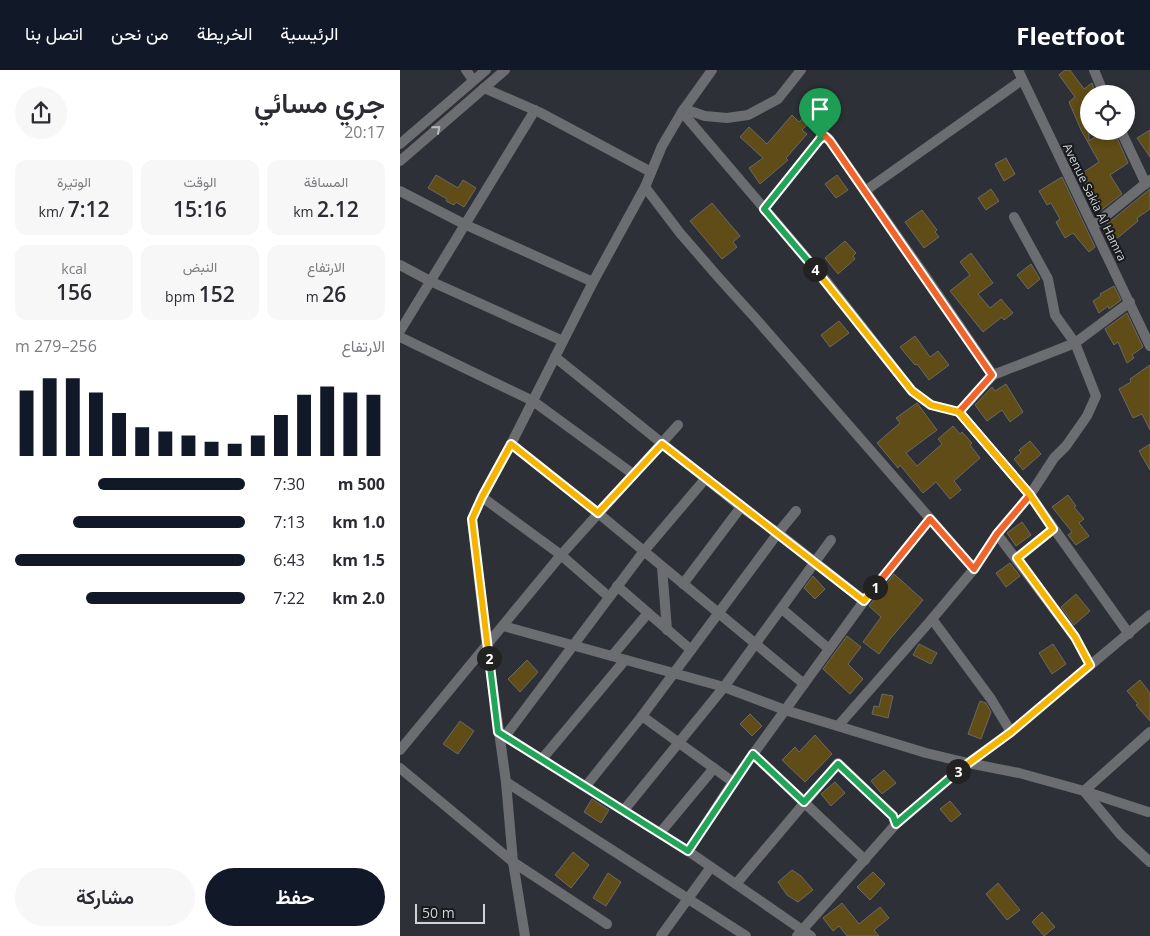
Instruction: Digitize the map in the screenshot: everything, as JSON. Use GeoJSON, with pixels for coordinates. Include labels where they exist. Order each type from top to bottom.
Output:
{"type":"FeatureCollection","features":[{"type":"Feature","properties":{"kind":"street"},"geometry":{"type":"LineString","coordinates":[[466,70],[473,80]]}},
{"type":"Feature","properties":{"kind":"street"},"geometry":{"type":"LineString","coordinates":[[400,144],[486,70]]}},
{"type":"Feature","properties":{"kind":"street"},"geometry":{"type":"LineString","coordinates":[[400,161],[505,70]]}},
{"type":"Feature","properties":{"kind":"street"},"geometry":{"type":"LineString","coordinates":[[525,936],[513,862],[502,733],[487,645],[472,519],[593,282],[645,187],[662,146],[683,110],[712,70]]}},
{"type":"Feature","properties":{"kind":"street"},"geometry":{"type":"LineString","coordinates":[[683,110],[705,116],[727,118],[748,115],[778,99],[801,70]]}},
{"type":"Feature","properties":{"kind":"street","name":"Avenue Sakia Al Hamra"},"geometry":{"type":"LineString","coordinates":[[1018,70],[1150,346]]}},
{"type":"Feature","properties":{"kind":"street"},"geometry":{"type":"LineString","coordinates":[[1094,70],[1100,85]]}},
{"type":"Feature","properties":{"kind":"street"},"geometry":{"type":"LineString","coordinates":[[865,191],[1022,80]]}},
{"type":"Feature","properties":{"kind":"street"},"geometry":{"type":"LineString","coordinates":[[484,88],[535,110],[651,172]]}},
{"type":"Feature","properties":{"kind":"street"},"geometry":{"type":"LineString","coordinates":[[400,331],[535,110]]}},
{"type":"Feature","properties":{"kind":"street"},"geometry":{"type":"LineString","coordinates":[[683,110],[827,282],[912,391],[931,405],[959,412],[1030,495],[1129,634]]}},
{"type":"Feature","properties":{"kind":"street"},"geometry":{"type":"LineString","coordinates":[[764,209],[822,137],[825,136],[992,375]]}},
{"type":"Feature","properties":{"kind":"street"},"geometry":{"type":"LineString","coordinates":[[1093,226],[1148,182],[1126,140]]}},
{"type":"Feature","properties":{"kind":"street"},"geometry":{"type":"LineString","coordinates":[[645,187],[680,233],[974,569]]}},
{"type":"Feature","properties":{"kind":"street"},"geometry":{"type":"LineString","coordinates":[[400,192],[464,224],[593,282]]}},
{"type":"Feature","properties":{"kind":"street"},"geometry":{"type":"LineString","coordinates":[[838,726],[974,569],[997,534],[1030,495],[1054,458],[1066,446],[1087,416],[1096,396],[1075,344],[1055,315],[1048,279],[1014,217]]}},
{"type":"Feature","properties":{"kind":"street"},"geometry":{"type":"LineString","coordinates":[[400,265],[430,281],[563,341]]}},
{"type":"Feature","properties":{"kind":"street"},"geometry":{"type":"LineString","coordinates":[[959,412],[992,375],[1075,344],[1130,302]]}},
{"type":"Feature","properties":{"kind":"street"},"geometry":{"type":"LineString","coordinates":[[400,337],[533,401],[633,474]]}},
{"type":"Feature","properties":{"kind":"street"},"geometry":{"type":"LineString","coordinates":[[555,357],[741,507],[778,533],[864,601]]}},
{"type":"Feature","properties":{"kind":"street"},"geometry":{"type":"LineString","coordinates":[[400,750],[561,555],[678,425]]}},
{"type":"Feature","properties":{"kind":"street"},"geometry":{"type":"LineString","coordinates":[[511,444],[598,513],[804,684]]}},
{"type":"Feature","properties":{"kind":"street"},"geometry":{"type":"LineString","coordinates":[[502,733],[644,551],[706,478]]}},
{"type":"Feature","properties":{"kind":"street"},"geometry":{"type":"LineString","coordinates":[[482,497],[561,555],[609,597]]}},
{"type":"Feature","properties":{"kind":"street"},"geometry":{"type":"LineString","coordinates":[[683,584],[741,507]]}},
{"type":"Feature","properties":{"kind":"street"},"geometry":{"type":"LineString","coordinates":[[586,786],[642,716],[796,511]]}},
{"type":"Feature","properties":{"kind":"street"},"geometry":{"type":"LineString","coordinates":[[688,851],[733,782],[829,649],[864,601],[930,519]]}},
{"type":"Feature","properties":{"kind":"street"},"geometry":{"type":"LineString","coordinates":[[1017,558],[1053,529]]}},
{"type":"Feature","properties":{"kind":"street"},"geometry":{"type":"LineString","coordinates":[[997,534],[1075,637],[1090,665]]}},
{"type":"Feature","properties":{"kind":"street"},"geometry":{"type":"LineString","coordinates":[[624,810],[724,688],[831,540]]}},
{"type":"Feature","properties":{"kind":"street"},"geometry":{"type":"LineString","coordinates":[[662,566],[667,630]]}},
{"type":"Feature","properties":{"kind":"street"},"geometry":{"type":"LineString","coordinates":[[617,586],[691,650]]}},
{"type":"Feature","properties":{"kind":"street"},"geometry":{"type":"LineString","coordinates":[[782,609],[829,649]]}},
{"type":"Feature","properties":{"kind":"street"},"geometry":{"type":"LineString","coordinates":[[612,656],[648,614]]}},
{"type":"Feature","properties":{"kind":"street"},"geometry":{"type":"LineString","coordinates":[[502,733],[688,851],[803,934],[896,824],[968,763],[1011,732],[1150,615]]}},
{"type":"Feature","properties":{"kind":"street"},"geometry":{"type":"LineString","coordinates":[[932,619],[991,699],[1011,732]]}},
{"type":"Feature","properties":{"kind":"street"},"geometry":{"type":"LineString","coordinates":[[503,626],[724,688],[785,710],[926,753],[1019,773],[1149,811]]}},
{"type":"Feature","properties":{"kind":"street"},"geometry":{"type":"LineString","coordinates":[[542,759],[625,660]]}},
{"type":"Feature","properties":{"kind":"street"},"geometry":{"type":"LineString","coordinates":[[642,716],[733,782]]}},
{"type":"Feature","properties":{"kind":"street"},"geometry":{"type":"LineString","coordinates":[[1084,791],[1150,732]]}},
{"type":"Feature","properties":{"kind":"street"},"geometry":{"type":"LineString","coordinates":[[753,754],[865,860]]}},
{"type":"Feature","properties":{"kind":"street"},"geometry":{"type":"LineString","coordinates":[[736,884],[838,764],[893,816],[896,824]]}},
{"type":"Feature","properties":{"kind":"street"},"geometry":{"type":"LineString","coordinates":[[400,768],[513,862],[607,924]]}},
{"type":"Feature","properties":{"kind":"street"},"geometry":{"type":"LineString","coordinates":[[660,833],[714,768]]}},
{"type":"Feature","properties":{"kind":"street"},"geometry":{"type":"LineString","coordinates":[[506,782],[746,936]]}},
{"type":"Feature","properties":{"kind":"street"},"geometry":{"type":"LineString","coordinates":[[1084,791],[1120,834],[1150,862]]}},
{"type":"Feature","properties":{"kind":"street"},"geometry":{"type":"LineString","coordinates":[[662,936],[711,867]]}},
{"type":"Feature","properties":{"kind":"building"},"geometry":{"type":"Polygon","coordinates":[[[1065,70],[1070,70],[1081,85],[1080,128],[1069,102],[1075,97],[1059,75],[1065,70]]]}},
{"type":"Feature","properties":{"kind":"building"},"geometry":{"type":"Polygon","coordinates":[[[806,114],[812,119],[802,130],[807,134],[786,158],[788,160],[760,184],[749,168],[763,158],[740,137],[749,127],[767,144],[792,115],[799,122],[806,114]]]}},
{"type":"Feature","properties":{"kind":"building"},"geometry":{"type":"Polygon","coordinates":[[[1150,130],[1150,157],[1137,138],[1150,130]]]}},
{"type":"Feature","properties":{"kind":"building"},"geometry":{"type":"Polygon","coordinates":[[[1087,140],[1118,140],[1128,163],[1110,175],[1122,194],[1100,211],[1081,174],[1099,162],[1087,140]]]}},
{"type":"Feature","properties":{"kind":"building"},"geometry":{"type":"Polygon","coordinates":[[[1006,158],[1015,174],[1004,181],[995,164],[1006,158]]]}},
{"type":"Feature","properties":{"kind":"building"},"geometry":{"type":"Polygon","coordinates":[[[436,175],[458,188],[463,180],[476,188],[464,207],[456,202],[454,205],[446,201],[447,199],[428,188],[436,175]]]}},
{"type":"Feature","properties":{"kind":"building"},"geometry":{"type":"Polygon","coordinates":[[[837,175],[848,190],[836,198],[825,184],[837,175]]]}},
{"type":"Feature","properties":{"kind":"building"},"geometry":{"type":"Polygon","coordinates":[[[1062,177],[1095,247],[1089,252],[1073,233],[1065,238],[1056,222],[1060,219],[1051,203],[1047,205],[1039,191],[1062,177]]]}},
{"type":"Feature","properties":{"kind":"building"},"geometry":{"type":"Polygon","coordinates":[[[991,189],[999,201],[986,210],[978,198],[991,189]]]}},
{"type":"Feature","properties":{"kind":"building"},"geometry":{"type":"Polygon","coordinates":[[[1150,189],[1150,209],[1137,218],[1138,221],[1109,245],[1108,242],[1113,233],[1107,224],[1150,189]]]}},
{"type":"Feature","properties":{"kind":"building"},"geometry":{"type":"Polygon","coordinates":[[[712,203],[740,236],[733,242],[737,247],[722,259],[690,221],[712,203]]]}},
{"type":"Feature","properties":{"kind":"building"},"geometry":{"type":"Polygon","coordinates":[[[922,210],[937,230],[935,232],[939,237],[924,248],[905,222],[922,210]]]}},
{"type":"Feature","properties":{"kind":"building"},"geometry":{"type":"Polygon","coordinates":[[[845,241],[856,253],[853,256],[855,259],[838,274],[825,258],[845,241]]]}},
{"type":"Feature","properties":{"kind":"building"},"geometry":{"type":"Polygon","coordinates":[[[971,253],[993,283],[978,294],[990,308],[1001,299],[1013,313],[1004,320],[1002,317],[983,332],[950,291],[970,275],[960,262],[971,253]]]}},
{"type":"Feature","properties":{"kind":"building"},"geometry":{"type":"Polygon","coordinates":[[[1031,264],[1040,279],[1028,289],[1017,275],[1031,264]]]}},
{"type":"Feature","properties":{"kind":"building"},"geometry":{"type":"Polygon","coordinates":[[[1114,286],[1121,300],[1109,309],[1108,306],[1099,313],[1093,301],[1101,296],[1100,294],[1114,286]]]}},
{"type":"Feature","properties":{"kind":"building"},"geometry":{"type":"Polygon","coordinates":[[[1127,313],[1143,347],[1132,355],[1134,358],[1127,363],[1118,342],[1114,345],[1105,329],[1127,313]]]}},
{"type":"Feature","properties":{"kind":"building"},"geometry":{"type":"Polygon","coordinates":[[[839,321],[849,333],[830,347],[821,335],[839,321]]]}},
{"type":"Feature","properties":{"kind":"building"},"geometry":{"type":"Polygon","coordinates":[[[915,336],[930,357],[938,351],[949,365],[929,380],[917,364],[915,365],[900,347],[915,336]]]}},
{"type":"Feature","properties":{"kind":"building"},"geometry":{"type":"Polygon","coordinates":[[[1150,365],[1150,430],[1142,414],[1133,418],[1119,389],[1131,382],[1130,379],[1150,365]]]}},
{"type":"Feature","properties":{"kind":"building"},"geometry":{"type":"Polygon","coordinates":[[[1006,384],[1023,412],[1010,422],[1002,410],[987,421],[975,405],[992,387],[995,391],[1006,384]]]}},
{"type":"Feature","properties":{"kind":"building"},"geometry":{"type":"Polygon","coordinates":[[[917,403],[937,430],[906,453],[917,466],[942,444],[938,439],[953,426],[960,434],[962,432],[972,443],[970,445],[980,458],[954,481],[961,490],[950,499],[936,482],[923,493],[900,465],[898,468],[877,443],[900,423],[896,418],[917,403]]]}},
{"type":"Feature","properties":{"kind":"building"},"geometry":{"type":"Polygon","coordinates":[[[1030,441],[1041,454],[1023,470],[1014,459],[1021,453],[1019,450],[1030,441]]]}},
{"type":"Feature","properties":{"kind":"building"},"geometry":{"type":"Polygon","coordinates":[[[1150,444],[1150,470],[1139,451],[1150,444]]]}},
{"type":"Feature","properties":{"kind":"building"},"geometry":{"type":"Polygon","coordinates":[[[1068,495],[1076,506],[1074,507],[1084,519],[1079,523],[1089,536],[1076,545],[1068,535],[1072,532],[1052,507],[1068,495]]]}},
{"type":"Feature","properties":{"kind":"building"},"geometry":{"type":"Polygon","coordinates":[[[1022,522],[1031,535],[1016,546],[1007,533],[1022,522]]]}},
{"type":"Feature","properties":{"kind":"building"},"geometry":{"type":"Polygon","coordinates":[[[1010,563],[1020,576],[1006,587],[996,573],[1010,563]]]}},
{"type":"Feature","properties":{"kind":"building"},"geometry":{"type":"Polygon","coordinates":[[[894,574],[923,600],[879,654],[863,642],[881,617],[869,606],[894,574]]]}},
{"type":"Feature","properties":{"kind":"building"},"geometry":{"type":"Polygon","coordinates":[[[813,576],[825,589],[815,599],[804,588],[813,576]]]}},
{"type":"Feature","properties":{"kind":"building"},"geometry":{"type":"Polygon","coordinates":[[[1076,594],[1090,611],[1074,625],[1061,607],[1076,594]]]}},
{"type":"Feature","properties":{"kind":"building"},"geometry":{"type":"Polygon","coordinates":[[[847,636],[861,647],[848,664],[863,679],[850,694],[823,669],[847,636]]]}},
{"type":"Feature","properties":{"kind":"building"},"geometry":{"type":"Polygon","coordinates":[[[919,644],[937,653],[931,664],[913,655],[919,644]]]}},
{"type":"Feature","properties":{"kind":"building"},"geometry":{"type":"Polygon","coordinates":[[[1053,644],[1066,664],[1052,674],[1039,653],[1053,644]]]}},
{"type":"Feature","properties":{"kind":"building"},"geometry":{"type":"Polygon","coordinates":[[[527,660],[538,672],[520,692],[508,679],[527,660]]]}},
{"type":"Feature","properties":{"kind":"building"},"geometry":{"type":"Polygon","coordinates":[[[1140,680],[1150,693],[1150,721],[1127,691],[1140,680]]]}},
{"type":"Feature","properties":{"kind":"building"},"geometry":{"type":"Polygon","coordinates":[[[882,694],[893,696],[888,718],[872,714],[874,706],[879,707],[882,694]]]}},
{"type":"Feature","properties":{"kind":"building"},"geometry":{"type":"Polygon","coordinates":[[[980,701],[986,703],[991,712],[981,739],[968,734],[980,701]]]}},
{"type":"Feature","properties":{"kind":"building"},"geometry":{"type":"Polygon","coordinates":[[[750,714],[762,726],[752,736],[740,724],[750,714]]]}},
{"type":"Feature","properties":{"kind":"building"},"geometry":{"type":"Polygon","coordinates":[[[460,721],[474,731],[458,754],[443,744],[460,721]]]}},
{"type":"Feature","properties":{"kind":"building"},"geometry":{"type":"Polygon","coordinates":[[[815,735],[832,754],[805,782],[782,760],[795,747],[799,752],[815,735]]]}},
{"type":"Feature","properties":{"kind":"building"},"geometry":{"type":"Polygon","coordinates":[[[884,770],[896,783],[882,794],[871,781],[884,770]]]}},
{"type":"Feature","properties":{"kind":"building"},"geometry":{"type":"Polygon","coordinates":[[[835,782],[845,793],[831,806],[821,794],[835,782]]]}},
{"type":"Feature","properties":{"kind":"building"},"geometry":{"type":"Polygon","coordinates":[[[592,799],[609,810],[601,823],[584,812],[592,799]]]}},
{"type":"Feature","properties":{"kind":"building"},"geometry":{"type":"Polygon","coordinates":[[[950,801],[961,814],[951,822],[940,809],[950,801]]]}},
{"type":"Feature","properties":{"kind":"building"},"geometry":{"type":"Polygon","coordinates":[[[573,852],[589,865],[571,888],[555,875],[573,852]]]}},
{"type":"Feature","properties":{"kind":"building"},"geometry":{"type":"Polygon","coordinates":[[[792,870],[801,876],[813,890],[798,902],[787,895],[778,882],[792,870]]]}},
{"type":"Feature","properties":{"kind":"building"},"geometry":{"type":"Polygon","coordinates":[[[873,872],[885,884],[870,900],[857,887],[873,872]]]}},
{"type":"Feature","properties":{"kind":"building"},"geometry":{"type":"Polygon","coordinates":[[[608,873],[621,882],[606,906],[593,898],[608,873]]]}},
{"type":"Feature","properties":{"kind":"building"},"geometry":{"type":"Polygon","coordinates":[[[998,883],[1020,910],[1007,920],[986,894],[998,883]]]}},
{"type":"Feature","properties":{"kind":"building"},"geometry":{"type":"Polygon","coordinates":[[[842,903],[859,924],[880,907],[889,918],[874,930],[879,936],[847,936],[839,926],[833,931],[823,918],[842,903]]]}},
{"type":"Feature","properties":{"kind":"building"},"geometry":{"type":"Polygon","coordinates":[[[1042,912],[1055,927],[1044,936],[1032,922],[1042,912]]]}},
{"type":"Feature","properties":{"kind":"route"},"geometry":{"type":"LineString","coordinates":[[820,139],[764,209],[827,282],[912,391],[931,405],[959,412],[995,454],[1030,495],[1053,529],[1017,558],[1075,637],[1090,665],[1011,732],[968,763],[896,824],[893,816],[838,764],[804,802],[753,754],[688,851],[506,735],[498,732],[472,519],[511,444],[598,513],[662,444],[864,601],[930,519],[974,569],[997,534],[1030,495],[959,412],[992,375],[828,138],[825,136],[820,139]]}}]}
